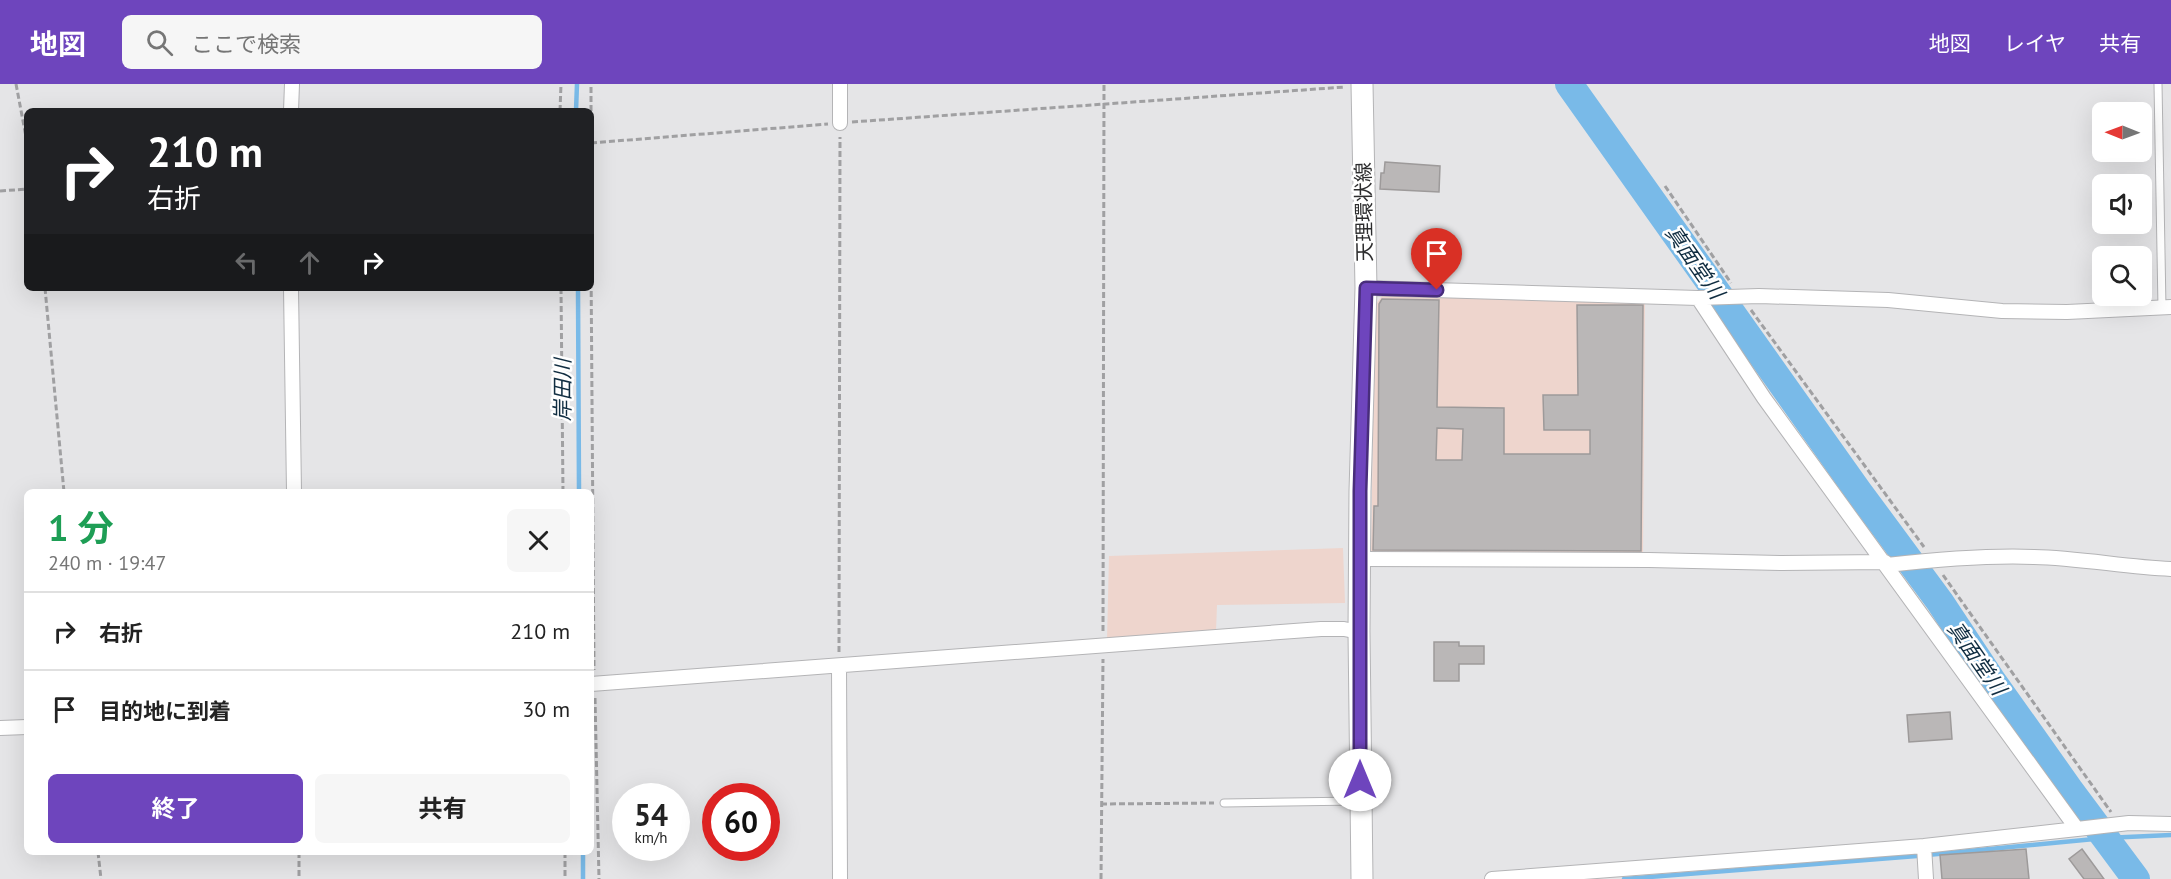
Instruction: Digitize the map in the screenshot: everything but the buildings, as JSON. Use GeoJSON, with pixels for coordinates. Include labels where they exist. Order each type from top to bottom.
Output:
{"type":"FeatureCollection","features":[{"type":"Feature","properties":{"kind":"main road","name":"天理環状線"},"geometry":{"type":"LineString","coordinates":[[1362,85],[1366,288],[1359,632],[1362,879]]}},
{"type":"Feature","properties":{"kind":"street"},"geometry":{"type":"LineString","coordinates":[[291,108],[292,84]]}},
{"type":"Feature","properties":{"kind":"street"},"geometry":{"type":"LineString","coordinates":[[840,84],[840,123]]}},
{"type":"Feature","properties":{"kind":"street"},"geometry":{"type":"LineString","coordinates":[[1366,288],[1702,298],[1738,296],[1888,300],[2002,311],[2067,312],[2166,307]]}},
{"type":"Feature","properties":{"kind":"street"},"geometry":{"type":"LineString","coordinates":[[291,291],[294,489]]}},
{"type":"Feature","properties":{"kind":"street"},"geometry":{"type":"LineString","coordinates":[[1702,298],[1764,398],[1889,564],[1986,705],[2081,829]]}},
{"type":"Feature","properties":{"kind":"street"},"geometry":{"type":"LineString","coordinates":[[1360,559],[1889,564],[2033,557],[2104,562],[2135,568],[2171,569]]}},
{"type":"Feature","properties":{"kind":"street"},"geometry":{"type":"LineString","coordinates":[[594,684],[1321,629],[1344,629],[1359,632]]}},
{"type":"Feature","properties":{"kind":"street"},"geometry":{"type":"LineString","coordinates":[[839,666],[840,879]]}},
{"type":"Feature","properties":{"kind":"street"},"geometry":{"type":"LineString","coordinates":[[0,729],[24,727]]}},
{"type":"Feature","properties":{"kind":"street"},"geometry":{"type":"LineString","coordinates":[[1492,879],[1924,846],[2118,824],[2171,824]]}},
{"type":"Feature","properties":{"kind":"street"},"geometry":{"type":"LineString","coordinates":[[1924,846],[1926,879]]}},
{"type":"Feature","properties":{"kind":"lane"},"geometry":{"type":"LineString","coordinates":[[2158,84],[2166,307]]}},
{"type":"Feature","properties":{"kind":"lane"},"geometry":{"type":"LineString","coordinates":[[1224,803],[1360,801]]}},
{"type":"Feature","properties":{"kind":"path"},"geometry":{"type":"LineString","coordinates":[[16,84],[24,126]]}},
{"type":"Feature","properties":{"kind":"path"},"geometry":{"type":"LineString","coordinates":[[560,108],[561,84]]}},
{"type":"Feature","properties":{"kind":"path"},"geometry":{"type":"LineString","coordinates":[[591,84],[591,108]]}},
{"type":"Feature","properties":{"kind":"path"},"geometry":{"type":"LineString","coordinates":[[1101,879],[1104,84]]}},
{"type":"Feature","properties":{"kind":"path"},"geometry":{"type":"LineString","coordinates":[[594,143],[1362,85]]}},
{"type":"Feature","properties":{"kind":"path"},"geometry":{"type":"LineString","coordinates":[[839,666],[840,123]]}},
{"type":"Feature","properties":{"kind":"path"},"geometry":{"type":"LineString","coordinates":[[1665,186],[1738,296],[1931,561],[2118,824]]}},
{"type":"Feature","properties":{"kind":"path"},"geometry":{"type":"LineString","coordinates":[[0,190],[24,189]]}},
{"type":"Feature","properties":{"kind":"path"},"geometry":{"type":"LineString","coordinates":[[45,291],[64,489]]}},
{"type":"Feature","properties":{"kind":"path"},"geometry":{"type":"LineString","coordinates":[[561,291],[563,489]]}},
{"type":"Feature","properties":{"kind":"path"},"geometry":{"type":"LineString","coordinates":[[591,291],[592,489]]}},
{"type":"Feature","properties":{"kind":"path"},"geometry":{"type":"LineString","coordinates":[[594,716],[599,879]]}},
{"type":"Feature","properties":{"kind":"path"},"geometry":{"type":"LineString","coordinates":[[1101,804],[1224,803]]}},
{"type":"Feature","properties":{"kind":"path"},"geometry":{"type":"LineString","coordinates":[[98,855],[101,879]]}},
{"type":"Feature","properties":{"kind":"path"},"geometry":{"type":"LineString","coordinates":[[299,855],[299,879]]}},
{"type":"Feature","properties":{"kind":"path"},"geometry":{"type":"LineString","coordinates":[[565,855],[565,879]]}},
{"type":"Feature","properties":{"kind":"shaded area"},"geometry":{"type":"Polygon","coordinates":[[[1382,296],[1645,301],[1643,555],[1371,554],[1375,305],[1382,296]]]}},
{"type":"Feature","properties":{"kind":"shaded area"},"geometry":{"type":"Polygon","coordinates":[[[1343,548],[1345,603],[1217,605],[1216,631],[1107,640],[1109,556],[1343,548]]]}},
{"type":"Feature","properties":{"kind":"waterway","name":"岸田川"},"geometry":{"type":"LineString","coordinates":[[576,108],[577,84]]}},
{"type":"Feature","properties":{"kind":"waterway","name":"真面堂川"},"geometry":{"type":"LineString","coordinates":[[1569,84],[1858,491],[1940,602],[2069,789],[2136,879]]}},
{"type":"Feature","properties":{"kind":"waterway","name":"岸田川"},"geometry":{"type":"LineString","coordinates":[[578,291],[579,489]]}},
{"type":"Feature","properties":{"kind":"waterway","name":"真面堂川"},"geometry":{"type":"LineString","coordinates":[[1624,879],[1917,856],[2105,838],[2171,835]]}},
{"type":"Feature","properties":{"kind":"waterway","name":"岸田川"},"geometry":{"type":"LineString","coordinates":[[583,855],[583,879]]}},
{"type":"Feature","properties":{"kind":"route"},"geometry":{"type":"LineString","coordinates":[[1360,780],[1360,491],[1366,288],[1437,290]]}}]}
